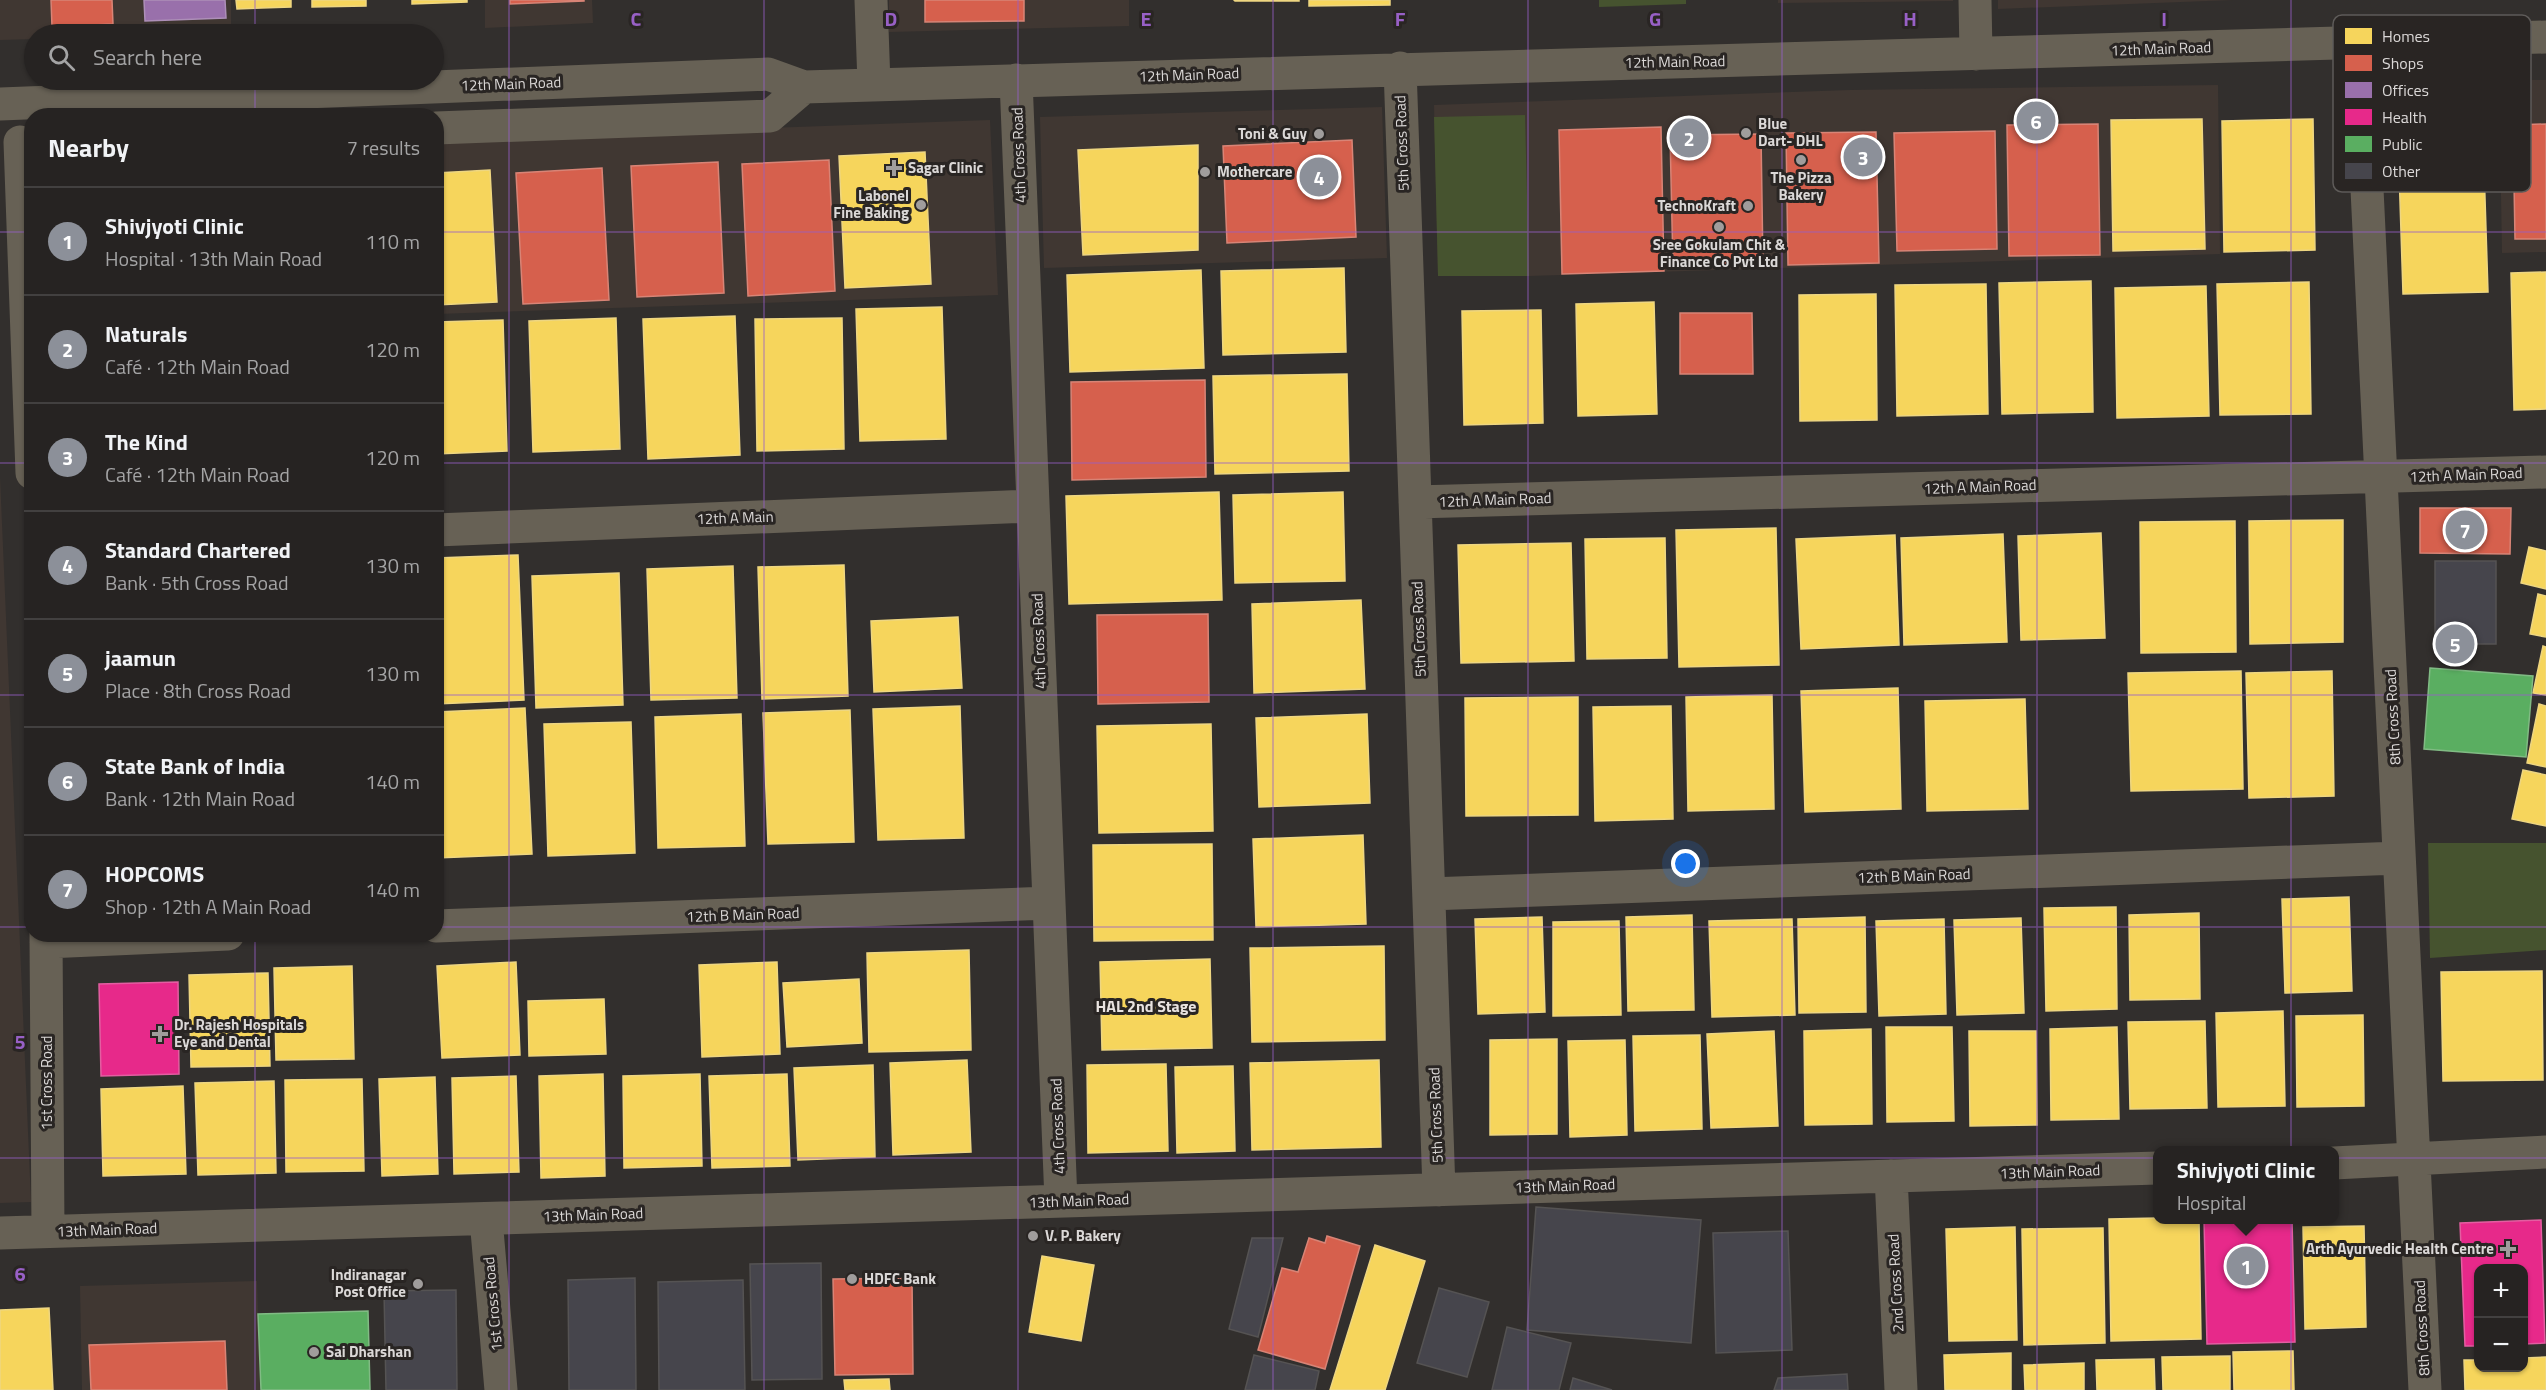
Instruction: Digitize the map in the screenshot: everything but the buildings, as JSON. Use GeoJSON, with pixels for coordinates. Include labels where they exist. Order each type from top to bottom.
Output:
{"type":"FeatureCollection","features":[{"type":"Feature","properties":{"kind":"street"},"geometry":{"type":"LineString","coordinates":[[871,0],[874,84]]}},
{"type":"Feature","properties":{"kind":"street"},"geometry":{"type":"LineString","coordinates":[[1975,0],[1976,54]]}},
{"type":"Feature","properties":{"kind":"street","name":"12th Main Road"},"geometry":{"type":"LineString","coordinates":[[2531,38],[2546,37]]}},
{"type":"Feature","properties":{"kind":"street","name":"12th Main Road"},"geometry":{"type":"LineString","coordinates":[[444,87],[768,74],[804,87],[1400,68],[2333,45]]}},
{"type":"Feature","properties":{"kind":"street","name":"5th Cross Road"},"geometry":{"type":"LineString","coordinates":[[1400,68],[1439,1190]]}},
{"type":"Feature","properties":{"kind":"street","name":"4th Cross Road"},"geometry":{"type":"LineString","coordinates":[[1016,80],[1061,1201]]}},
{"type":"Feature","properties":{"kind":"street"},"geometry":{"type":"LineString","coordinates":[[444,128],[770,116],[804,87]]}},
{"type":"Feature","properties":{"kind":"street","name":"12th Main Road"},"geometry":{"type":"LineString","coordinates":[[0,104],[358,90]]}},
{"type":"Feature","properties":{"kind":"street"},"geometry":{"type":"LineString","coordinates":[[17,142],[24,296]]}},
{"type":"Feature","properties":{"kind":"street","name":"8th Cross Road"},"geometry":{"type":"LineString","coordinates":[[2367,192],[2425,1390]]}},
{"type":"Feature","properties":{"kind":"street","name":"12th A Main Road"},"geometry":{"type":"LineString","coordinates":[[1415,502],[2546,472]]}},
{"type":"Feature","properties":{"kind":"street","name":"12th A Main"},"geometry":{"type":"LineString","coordinates":[[444,530],[1033,506]]}},
{"type":"Feature","properties":{"kind":"street","name":"12th B Main Road"},"geometry":{"type":"LineString","coordinates":[[1429,894],[2399,858]]}},
{"type":"Feature","properties":{"kind":"street","name":"12th B Main Road"},"geometry":{"type":"LineString","coordinates":[[444,926],[1049,903]]}},
{"type":"Feature","properties":{"kind":"street","name":"1st Cross Road"},"geometry":{"type":"LineString","coordinates":[[46,942],[48,1231]]}},
{"type":"Feature","properties":{"kind":"street"},"geometry":{"type":"LineString","coordinates":[[2339,1163],[2414,1161],[2546,1152]]}},
{"type":"Feature","properties":{"kind":"street","name":"13th Main Road"},"geometry":{"type":"LineString","coordinates":[[0,1233],[2153,1168]]}},
{"type":"Feature","properties":{"kind":"street","name":"2nd Cross Road"},"geometry":{"type":"LineString","coordinates":[[1891,1176],[1901,1390]]}},
{"type":"Feature","properties":{"kind":"street","name":"1st Cross Road"},"geometry":{"type":"LineString","coordinates":[[486,1219],[501,1390]]}},
{"type":"Feature","properties":{"kind":"shaded area"},"geometry":{"type":"Polygon","coordinates":[[[0,0],[231,0],[231,24],[24,24],[24,39],[0,40],[0,0]]]}},
{"type":"Feature","properties":{"kind":"shaded area"},"geometry":{"type":"Polygon","coordinates":[[[485,0],[592,0],[593,23],[485,28],[485,0]]]}},
{"type":"Feature","properties":{"kind":"shaded area"},"geometry":{"type":"Polygon","coordinates":[[[889,0],[1129,0],[1129,26],[889,32],[889,0]]]}},
{"type":"Feature","properties":{"kind":"shaded area"},"geometry":{"type":"Polygon","coordinates":[[[1778,0],[1953,0],[1953,1],[1778,3],[1778,0]]]}},
{"type":"Feature","properties":{"kind":"shaded area"},"geometry":{"type":"Polygon","coordinates":[[[1998,0],[2233,0],[1998,9],[1998,0]]]}},
{"type":"Feature","properties":{"kind":"shaded area"},"geometry":{"type":"Polygon","coordinates":[[[2531,80],[2546,80],[2546,252],[2502,253],[2501,192],[2531,192],[2531,80]]]}},
{"type":"Feature","properties":{"kind":"shaded area"},"geometry":{"type":"Polygon","coordinates":[[[2218,85],[2220,254],[1529,276],[1438,276],[1434,105],[1850,90],[2218,85]]]}},
{"type":"Feature","properties":{"kind":"shaded area"},"geometry":{"type":"Polygon","coordinates":[[[1382,107],[1387,258],[1044,268],[1040,117],[1382,107]]]}},
{"type":"Feature","properties":{"kind":"shaded area"},"geometry":{"type":"Polygon","coordinates":[[[990,120],[998,295],[444,314],[444,140],[990,120]]]}},
{"type":"Feature","properties":{"kind":"shaded area"},"geometry":{"type":"Polygon","coordinates":[[[0,477],[31,1202],[0,1203],[0,477]]]}},
{"type":"Feature","properties":{"kind":"shaded area"},"geometry":{"type":"Polygon","coordinates":[[[257,1281],[260,1390],[82,1390],[80,1286],[257,1281]]]}},
{"type":"Feature","properties":{"kind":"green space"},"geometry":{"type":"Polygon","coordinates":[[[1599,0],[1686,0],[1686,4],[1599,7],[1599,0]]]}},
{"type":"Feature","properties":{"kind":"green space"},"geometry":{"type":"Polygon","coordinates":[[[1525,115],[1529,276],[1438,276],[1434,117],[1525,115]]]}},
{"type":"Feature","properties":{"kind":"green space"},"geometry":{"type":"Polygon","coordinates":[[[2428,843],[2546,843],[2546,950],[2430,958],[2428,843]]]}},
{"type":"Feature","properties":{"kind":"place","name":"State Bank of India"},"geometry":{"type":"Point","coordinates":[2036,121]}},
{"type":"Feature","properties":{"kind":"place","name":"Blue Dart- DHL"},"geometry":{"type":"Point","coordinates":[1746,133]}},
{"type":"Feature","properties":{"kind":"place","name":"Toni & Guy"},"geometry":{"type":"Point","coordinates":[1319,134]}},
{"type":"Feature","properties":{"kind":"place","name":"Naturals"},"geometry":{"type":"Point","coordinates":[1689,138]}},
{"type":"Feature","properties":{"kind":"place","name":"The Kind"},"geometry":{"type":"Point","coordinates":[1863,157]}},
{"type":"Feature","properties":{"kind":"place","name":"The Pizza Bakery"},"geometry":{"type":"Point","coordinates":[1801,160]}},
{"type":"Feature","properties":{"kind":"place","name":"Sagar Clinic"},"geometry":{"type":"Point","coordinates":[894,168]}},
{"type":"Feature","properties":{"kind":"place","name":"Mothercare"},"geometry":{"type":"Point","coordinates":[1205,172]}},
{"type":"Feature","properties":{"kind":"place","name":"Standard Chartered"},"geometry":{"type":"Point","coordinates":[1319,177]}},
{"type":"Feature","properties":{"kind":"place","name":"Labonel Fine Baking"},"geometry":{"type":"Point","coordinates":[921,205]}},
{"type":"Feature","properties":{"kind":"place","name":"TechnoKraft"},"geometry":{"type":"Point","coordinates":[1748,206]}},
{"type":"Feature","properties":{"kind":"place","name":"Sree Gokulam Chit & Finance Co Pvt Ltd"},"geometry":{"type":"Point","coordinates":[1719,227]}},
{"type":"Feature","properties":{"kind":"place","name":"HOPCOMS"},"geometry":{"type":"Point","coordinates":[2465,530]}},
{"type":"Feature","properties":{"kind":"place","name":"jaamun"},"geometry":{"type":"Point","coordinates":[2455,644]}},
{"type":"Feature","properties":{"kind":"place","name":"Dr. Rajesh Hospitals Eye and Dental"},"geometry":{"type":"Point","coordinates":[160,1034]}},
{"type":"Feature","properties":{"kind":"place","name":"V. P. Bakery"},"geometry":{"type":"Point","coordinates":[1033,1236]}},
{"type":"Feature","properties":{"kind":"place","name":"Arth Ayurvedic Health Centre"},"geometry":{"type":"Point","coordinates":[2508,1249]}},
{"type":"Feature","properties":{"kind":"place","name":"Shivjyoti Clinic"},"geometry":{"type":"Point","coordinates":[2246,1266]}},
{"type":"Feature","properties":{"kind":"place","name":"HDFC Bank"},"geometry":{"type":"Point","coordinates":[852,1279]}},
{"type":"Feature","properties":{"kind":"place","name":"Indiranagar Post Office"},"geometry":{"type":"Point","coordinates":[418,1284]}},
{"type":"Feature","properties":{"kind":"place","name":"Sai Dharshan"},"geometry":{"type":"Point","coordinates":[314,1352]}},
{"type":"Feature","properties":{"kind":"district","name":"HAL 2nd Stage"},"geometry":{"type":"Point","coordinates":[1146,1006]}}]}
